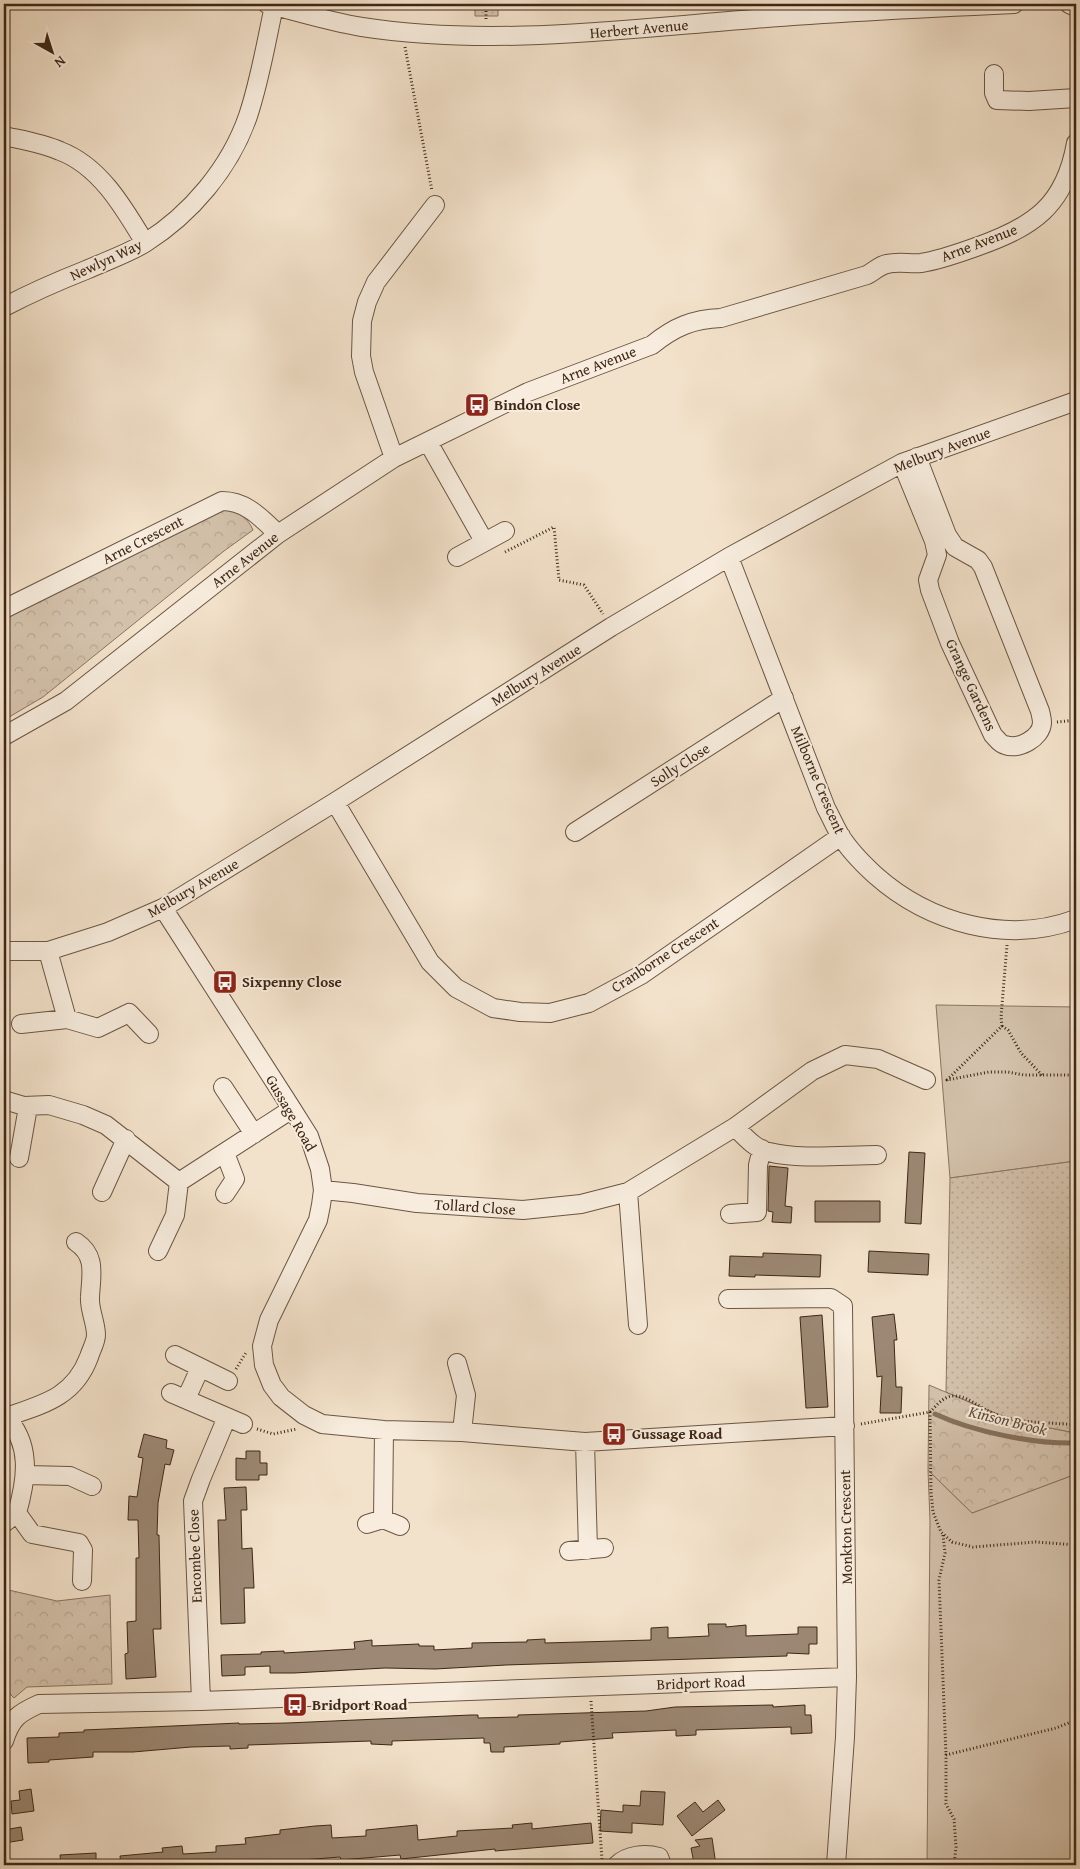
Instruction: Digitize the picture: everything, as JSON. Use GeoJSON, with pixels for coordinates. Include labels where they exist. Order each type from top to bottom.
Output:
{"type":"FeatureCollection","features":[{"type":"Feature","properties":{"kind":"street","name":"Herbert Avenue"},"geometry":{"type":"LineString","coordinates":[[270,5],[360,27],[402,32],[487,36],[593,33],[755,19],[1014,4]]}},
{"type":"Feature","properties":{"kind":"street"},"geometry":{"type":"LineString","coordinates":[[1069,4],[1076,7]]}},
{"type":"Feature","properties":{"kind":"street","name":"Newlyn Way"},"geometry":{"type":"LineString","coordinates":[[4,307],[34,292],[120,256],[145,243],[179,217],[208,188],[230,154],[248,118],[258,82],[270,5]]}},
{"type":"Feature","properties":{"kind":"street"},"geometry":{"type":"LineString","coordinates":[[994,74],[994,93],[997,100],[1029,101],[1076,98]]}},
{"type":"Feature","properties":{"kind":"street"},"geometry":{"type":"LineString","coordinates":[[4,136],[46,146],[76,159],[108,188],[133,222],[145,243]]}},
{"type":"Feature","properties":{"kind":"street","name":"Arne Avenue"},"geometry":{"type":"LineString","coordinates":[[4,736],[66,701],[278,534],[394,458],[528,392],[652,345],[669,331],[702,319],[721,318],[867,275],[886,264],[921,263],[1009,235],[1042,212],[1057,195],[1067,180],[1076,143]]}},
{"type":"Feature","properties":{"kind":"street"},"geometry":{"type":"LineString","coordinates":[[394,458],[360,356],[362,321],[367,302],[376,282],[435,205]]}},
{"type":"Feature","properties":{"kind":"street","name":"Melbury Avenue"},"geometry":{"type":"LineString","coordinates":[[4,951],[48,951],[108,932],[163,908],[335,802],[611,627],[729,557],[909,460],[1076,401]]}},
{"type":"Feature","properties":{"kind":"street"},"geometry":{"type":"LineString","coordinates":[[428,442],[484,541]]}},
{"type":"Feature","properties":{"kind":"street"},"geometry":{"type":"LineString","coordinates":[[909,460],[955,547],[937,555],[934,541],[909,460]]}},
{"type":"Feature","properties":{"kind":"street","name":"Arne Crescent"},"geometry":{"type":"LineString","coordinates":[[4,609],[222,501],[232,501],[250,509],[278,534]]}},
{"type":"Feature","properties":{"kind":"street"},"geometry":{"type":"LineString","coordinates":[[457,557],[505,531]]}},
{"type":"Feature","properties":{"kind":"street","name":"Grange Gardens"},"geometry":{"type":"LineString","coordinates":[[937,555],[928,580],[930,590],[950,643],[988,728],[1004,745],[1016,746],[1024,744],[1040,730],[1042,723],[1040,712],[983,568],[978,560],[955,547]]}},
{"type":"Feature","properties":{"kind":"street","name":"Milborne Crescent"},"geometry":{"type":"LineString","coordinates":[[729,557],[826,808],[840,836],[862,863],[882,881],[919,906],[946,918],[975,927],[1008,931],[1041,928],[1076,919]]}},
{"type":"Feature","properties":{"kind":"street","name":"Solly Close"},"geometry":{"type":"LineString","coordinates":[[576,832],[784,698]]}},
{"type":"Feature","properties":{"kind":"street","name":"Cranborne Crescent"},"geometry":{"type":"LineString","coordinates":[[335,802],[430,962],[456,988],[494,1008],[520,1012],[550,1013],[589,1003],[641,975],[840,836]]}},
{"type":"Feature","properties":{"kind":"street","name":"Gussage Road"},"geometry":{"type":"LineString","coordinates":[[163,908],[292,1109],[313,1147],[320,1169],[322,1190],[318,1220],[268,1320],[262,1346],[266,1375],[281,1397],[304,1415],[322,1424],[384,1430],[462,1432],[585,1442],[845,1426]]}},
{"type":"Feature","properties":{"kind":"street"},"geometry":{"type":"LineString","coordinates":[[48,951],[67,1019]]}},
{"type":"Feature","properties":{"kind":"street"},"geometry":{"type":"LineString","coordinates":[[21,1024],[67,1019],[98,1028],[129,1013],[150,1034]]}},
{"type":"Feature","properties":{"kind":"street","name":"Tollard Close"},"geometry":{"type":"LineString","coordinates":[[322,1190],[417,1202],[523,1210],[581,1204],[628,1192],[735,1127],[812,1071],[846,1055],[878,1060],[926,1080]]}},
{"type":"Feature","properties":{"kind":"street"},"geometry":{"type":"LineString","coordinates":[[223,1088],[254,1134]]}},
{"type":"Feature","properties":{"kind":"street"},"geometry":{"type":"LineString","coordinates":[[4,1100],[28,1107],[49,1106],[83,1115],[106,1125],[179,1182]]}},
{"type":"Feature","properties":{"kind":"street"},"geometry":{"type":"LineString","coordinates":[[19,1158],[28,1107]]}},
{"type":"Feature","properties":{"kind":"street"},"geometry":{"type":"LineString","coordinates":[[179,1182],[292,1109]]}},
{"type":"Feature","properties":{"kind":"street"},"geometry":{"type":"LineString","coordinates":[[735,1127],[750,1142],[767,1152],[794,1156],[877,1155]]}},
{"type":"Feature","properties":{"kind":"street"},"geometry":{"type":"LineString","coordinates":[[102,1192],[126,1139]]}},
{"type":"Feature","properties":{"kind":"street"},"geometry":{"type":"LineString","coordinates":[[730,1214],[757,1212],[758,1165],[762,1149]]}},
{"type":"Feature","properties":{"kind":"street"},"geometry":{"type":"LineString","coordinates":[[225,1153],[235,1179],[225,1194]]}},
{"type":"Feature","properties":{"kind":"street"},"geometry":{"type":"LineString","coordinates":[[158,1251],[175,1215],[179,1182]]}},
{"type":"Feature","properties":{"kind":"street"},"geometry":{"type":"LineString","coordinates":[[628,1192],[638,1325]]}},
{"type":"Feature","properties":{"kind":"street"},"geometry":{"type":"LineString","coordinates":[[76,1242],[88,1254],[91,1267],[90,1302],[96,1336],[85,1366],[72,1387],[62,1394],[49,1402],[5,1416],[16,1433],[23,1449],[26,1475],[24,1489],[11,1518],[32,1534],[79,1543],[83,1550],[82,1581]]}},
{"type":"Feature","properties":{"kind":"street","name":"Monkton Crescent"},"geometry":{"type":"LineString","coordinates":[[728,1299],[831,1298],[843,1306],[847,1677],[845,1737],[836,1865]]}},
{"type":"Feature","properties":{"kind":"street"},"geometry":{"type":"LineString","coordinates":[[174,1355],[228,1381]]}},
{"type":"Feature","properties":{"kind":"street"},"geometry":{"type":"LineString","coordinates":[[458,1363],[466,1395],[462,1432]]}},
{"type":"Feature","properties":{"kind":"street"},"geometry":{"type":"LineString","coordinates":[[200,1368],[186,1399],[235,1421]]}},
{"type":"Feature","properties":{"kind":"street","name":"Encombe Close"},"geometry":{"type":"LineString","coordinates":[[201,1701],[193,1501],[201,1479],[235,1421]]}},
{"type":"Feature","properties":{"kind":"street"},"geometry":{"type":"LineString","coordinates":[[383,1523],[384,1430]]}},
{"type":"Feature","properties":{"kind":"street"},"geometry":{"type":"LineString","coordinates":[[569,1551],[596,1549],[585,1442]]}},
{"type":"Feature","properties":{"kind":"street"},"geometry":{"type":"LineString","coordinates":[[26,1475],[70,1476],[92,1486]]}},
{"type":"Feature","properties":{"kind":"street","name":"Bridport Road"},"geometry":{"type":"LineString","coordinates":[[4,1741],[7,1730],[19,1713],[39,1704],[201,1701],[847,1677]]}},
{"type":"Feature","properties":{"kind":"street"},"geometry":{"type":"LineString","coordinates":[[617,1865],[626,1858],[652,1855],[659,1857],[662,1865]]}},
{"type":"Feature","properties":{"kind":"path"},"geometry":{"type":"LineString","coordinates":[[402,32],[435,205]]}},
{"type":"Feature","properties":{"kind":"path"},"geometry":{"type":"LineString","coordinates":[[502,553],[554,527],[559,580],[584,585],[611,627]]}},
{"type":"Feature","properties":{"kind":"path"},"geometry":{"type":"LineString","coordinates":[[1008,931],[1001,1017],[1002,1026],[1008,1030],[1021,1054],[1042,1074]]}},
{"type":"Feature","properties":{"kind":"path"},"geometry":{"type":"LineString","coordinates":[[1002,1026],[947,1080],[989,1072],[1076,1075]]}},
{"type":"Feature","properties":{"kind":"path"},"geometry":{"type":"LineString","coordinates":[[228,1381],[252,1343]]}},
{"type":"Feature","properties":{"kind":"path"},"geometry":{"type":"LineString","coordinates":[[845,1426],[930,1412],[944,1399],[951,1396],[963,1398],[994,1414],[1020,1421],[1076,1425]]}},
{"type":"Feature","properties":{"kind":"path"},"geometry":{"type":"LineString","coordinates":[[930,1412],[933,1512],[945,1537],[945,1553],[939,1580],[946,1755],[946,1804],[954,1819],[956,1847],[954,1865]]}},
{"type":"Feature","properties":{"kind":"path"},"geometry":{"type":"LineString","coordinates":[[235,1421],[273,1434],[322,1424]]}},
{"type":"Feature","properties":{"kind":"path"},"geometry":{"type":"LineString","coordinates":[[941,1532],[952,1542],[972,1547],[1036,1542],[1076,1545]]}},
{"type":"Feature","properties":{"kind":"path"},"geometry":{"type":"LineString","coordinates":[[590,1687],[603,1865]]}},
{"type":"Feature","properties":{"kind":"path"},"geometry":{"type":"LineString","coordinates":[[946,1755],[1056,1728],[1076,1720]]}},
{"type":"Feature","properties":{"kind":"green space"},"geometry":{"type":"Polygon","coordinates":[[[475,4],[498,4],[498,16],[475,16],[475,4]]]}},
{"type":"Feature","properties":{"kind":"green space"},"geometry":{"type":"Polygon","coordinates":[[[227,509],[243,516],[253,530],[224,551],[43,697],[4,720],[4,618],[216,510],[227,509]]]}},
{"type":"Feature","properties":{"kind":"green space"},"geometry":{"type":"Polygon","coordinates":[[[936,1005],[1076,1007],[1076,1161],[950,1178],[936,1005]]]}},
{"type":"Feature","properties":{"kind":"green space"},"geometry":{"type":"Polygon","coordinates":[[[1076,1161],[1076,1433],[1014,1421],[946,1392],[950,1178],[1076,1161]]]}},
{"type":"Feature","properties":{"kind":"green space"},"geometry":{"type":"Polygon","coordinates":[[[929,1385],[1014,1421],[1076,1433],[1076,1474],[972,1513],[928,1470],[929,1385]]]}},
{"type":"Feature","properties":{"kind":"green space"},"geometry":{"type":"Polygon","coordinates":[[[928,1470],[972,1513],[1076,1474],[1076,1865],[927,1865],[930,1521],[928,1470]]]}},
{"type":"Feature","properties":{"kind":"green space"},"geometry":{"type":"Polygon","coordinates":[[[4,1589],[57,1601],[110,1595],[112,1684],[27,1687],[14,1698],[4,1688],[4,1589]]]}},
{"type":"Feature","properties":{"kind":"building"},"geometry":{"type":"Polygon","coordinates":[[[909,1152],[925,1153],[921,1224],[905,1223],[909,1152]]]}},
{"type":"Feature","properties":{"kind":"building"},"geometry":{"type":"Polygon","coordinates":[[[769,1166],[788,1168],[785,1206],[792,1207],[791,1223],[772,1222],[773,1212],[768,1211],[769,1166]]]}},
{"type":"Feature","properties":{"kind":"building"},"geometry":{"type":"Polygon","coordinates":[[[815,1201],[880,1201],[880,1222],[815,1222],[815,1201]]]}},
{"type":"Feature","properties":{"kind":"building"},"geometry":{"type":"Polygon","coordinates":[[[869,1251],[929,1254],[928,1275],[868,1272],[869,1251]]]}},
{"type":"Feature","properties":{"kind":"building"},"geometry":{"type":"Polygon","coordinates":[[[763,1253],[821,1255],[820,1277],[729,1276],[730,1256],[763,1257],[763,1253]]]}},
{"type":"Feature","properties":{"kind":"building"},"geometry":{"type":"Polygon","coordinates":[[[894,1314],[897,1340],[894,1340],[896,1387],[902,1387],[901,1413],[880,1413],[882,1376],[877,1377],[872,1317],[894,1314]]]}},
{"type":"Feature","properties":{"kind":"building"},"geometry":{"type":"Polygon","coordinates":[[[822,1315],[828,1407],[806,1408],[800,1317],[822,1315]]]}},
{"type":"Feature","properties":{"kind":"building"},"geometry":{"type":"Polygon","coordinates":[[[144,1434],[167,1440],[166,1448],[174,1450],[170,1465],[165,1464],[158,1503],[157,1535],[159,1535],[161,1629],[153,1629],[156,1677],[126,1679],[125,1654],[128,1653],[127,1622],[136,1621],[136,1558],[139,1558],[138,1520],[128,1520],[129,1496],[137,1497],[143,1458],[138,1457],[144,1434]]]}},
{"type":"Feature","properties":{"kind":"building"},"geometry":{"type":"Polygon","coordinates":[[[246,1451],[260,1451],[260,1463],[267,1463],[267,1475],[259,1475],[259,1480],[236,1480],[236,1458],[246,1459],[246,1451]]]}},
{"type":"Feature","properties":{"kind":"building"},"geometry":{"type":"Polygon","coordinates":[[[246,1487],[247,1510],[241,1510],[242,1549],[252,1548],[254,1588],[244,1588],[245,1623],[221,1624],[218,1520],[226,1520],[224,1488],[246,1487]]]}},
{"type":"Feature","properties":{"kind":"building"},"geometry":{"type":"Polygon","coordinates":[[[708,1624],[726,1624],[726,1627],[746,1625],[746,1636],[798,1634],[798,1627],[817,1627],[817,1644],[809,1644],[809,1654],[787,1653],[787,1656],[435,1669],[385,1668],[294,1673],[270,1673],[270,1666],[245,1667],[245,1675],[222,1676],[221,1655],[355,1649],[354,1642],[372,1640],[372,1646],[419,1644],[419,1646],[434,1646],[434,1650],[472,1648],[472,1643],[527,1642],[527,1640],[545,1639],[545,1643],[651,1640],[651,1628],[668,1627],[668,1638],[709,1636],[708,1624]]]}},
{"type":"Feature","properties":{"kind":"building"},"geometry":{"type":"Polygon","coordinates":[[[773,1705],[773,1707],[805,1705],[805,1715],[811,1715],[812,1733],[791,1734],[791,1727],[696,1730],[696,1735],[676,1736],[676,1730],[612,1733],[613,1738],[560,1742],[560,1744],[504,1747],[504,1752],[491,1752],[490,1743],[484,1743],[484,1738],[392,1741],[392,1745],[371,1744],[371,1741],[248,1745],[248,1748],[230,1749],[230,1746],[191,1747],[133,1752],[93,1752],[93,1757],[28,1763],[27,1738],[59,1737],[59,1733],[84,1732],[84,1730],[471,1715],[478,1715],[478,1718],[518,1717],[518,1715],[646,1711],[675,1707],[773,1705]]]}},
{"type":"Feature","properties":{"kind":"building"},"geometry":{"type":"Polygon","coordinates":[[[31,1789],[34,1811],[12,1814],[11,1801],[20,1800],[19,1791],[31,1789]]]}},
{"type":"Feature","properties":{"kind":"building"},"geometry":{"type":"Polygon","coordinates":[[[641,1791],[665,1792],[663,1825],[632,1823],[632,1833],[600,1831],[601,1810],[623,1812],[623,1805],[640,1806],[641,1791]]]}},
{"type":"Feature","properties":{"kind":"building"},"geometry":{"type":"Polygon","coordinates":[[[718,1800],[725,1810],[692,1836],[677,1816],[695,1802],[703,1812],[718,1800]]]}},
{"type":"Feature","properties":{"kind":"building"},"geometry":{"type":"Polygon","coordinates":[[[532,1823],[532,1829],[591,1823],[593,1843],[495,1851],[495,1849],[401,1859],[400,1855],[341,1860],[340,1857],[238,1865],[121,1865],[120,1856],[163,1852],[162,1848],[182,1846],[183,1854],[216,1852],[216,1846],[246,1844],[245,1838],[280,1834],[280,1830],[315,1826],[331,1825],[332,1838],[366,1836],[366,1830],[417,1825],[418,1840],[457,1836],[457,1831],[513,1828],[512,1825],[532,1823]]]}},
{"type":"Feature","properties":{"kind":"building"},"geometry":{"type":"Polygon","coordinates":[[[21,1827],[23,1840],[4,1843],[4,1830],[21,1827]]]}},
{"type":"Feature","properties":{"kind":"building"},"geometry":{"type":"Polygon","coordinates":[[[712,1838],[716,1865],[711,1860],[694,1863],[691,1848],[700,1846],[695,1840],[712,1838]]]}},
{"type":"Feature","properties":{"kind":"building"},"geometry":{"type":"Polygon","coordinates":[[[96,1853],[96,1865],[61,1865],[60,1855],[96,1853]]]}},
{"type":"Feature","properties":{"kind":"waterway","name":"Kinson Brook"},"geometry":{"type":"LineString","coordinates":[[935,1414],[1004,1436],[1059,1443],[1076,1443]]}},
{"type":"Feature","properties":{"kind":"place","name":"Bindon Close"},"geometry":{"type":"Point","coordinates":[477,405]}},
{"type":"Feature","properties":{"kind":"place","name":"Sixpenny Close"},"geometry":{"type":"Point","coordinates":[225,982]}},
{"type":"Feature","properties":{"kind":"place","name":"Gussage Road"},"geometry":{"type":"Point","coordinates":[614,1434]}},
{"type":"Feature","properties":{"kind":"place","name":"Bridport Road"},"geometry":{"type":"Point","coordinates":[295,1705]}}]}
